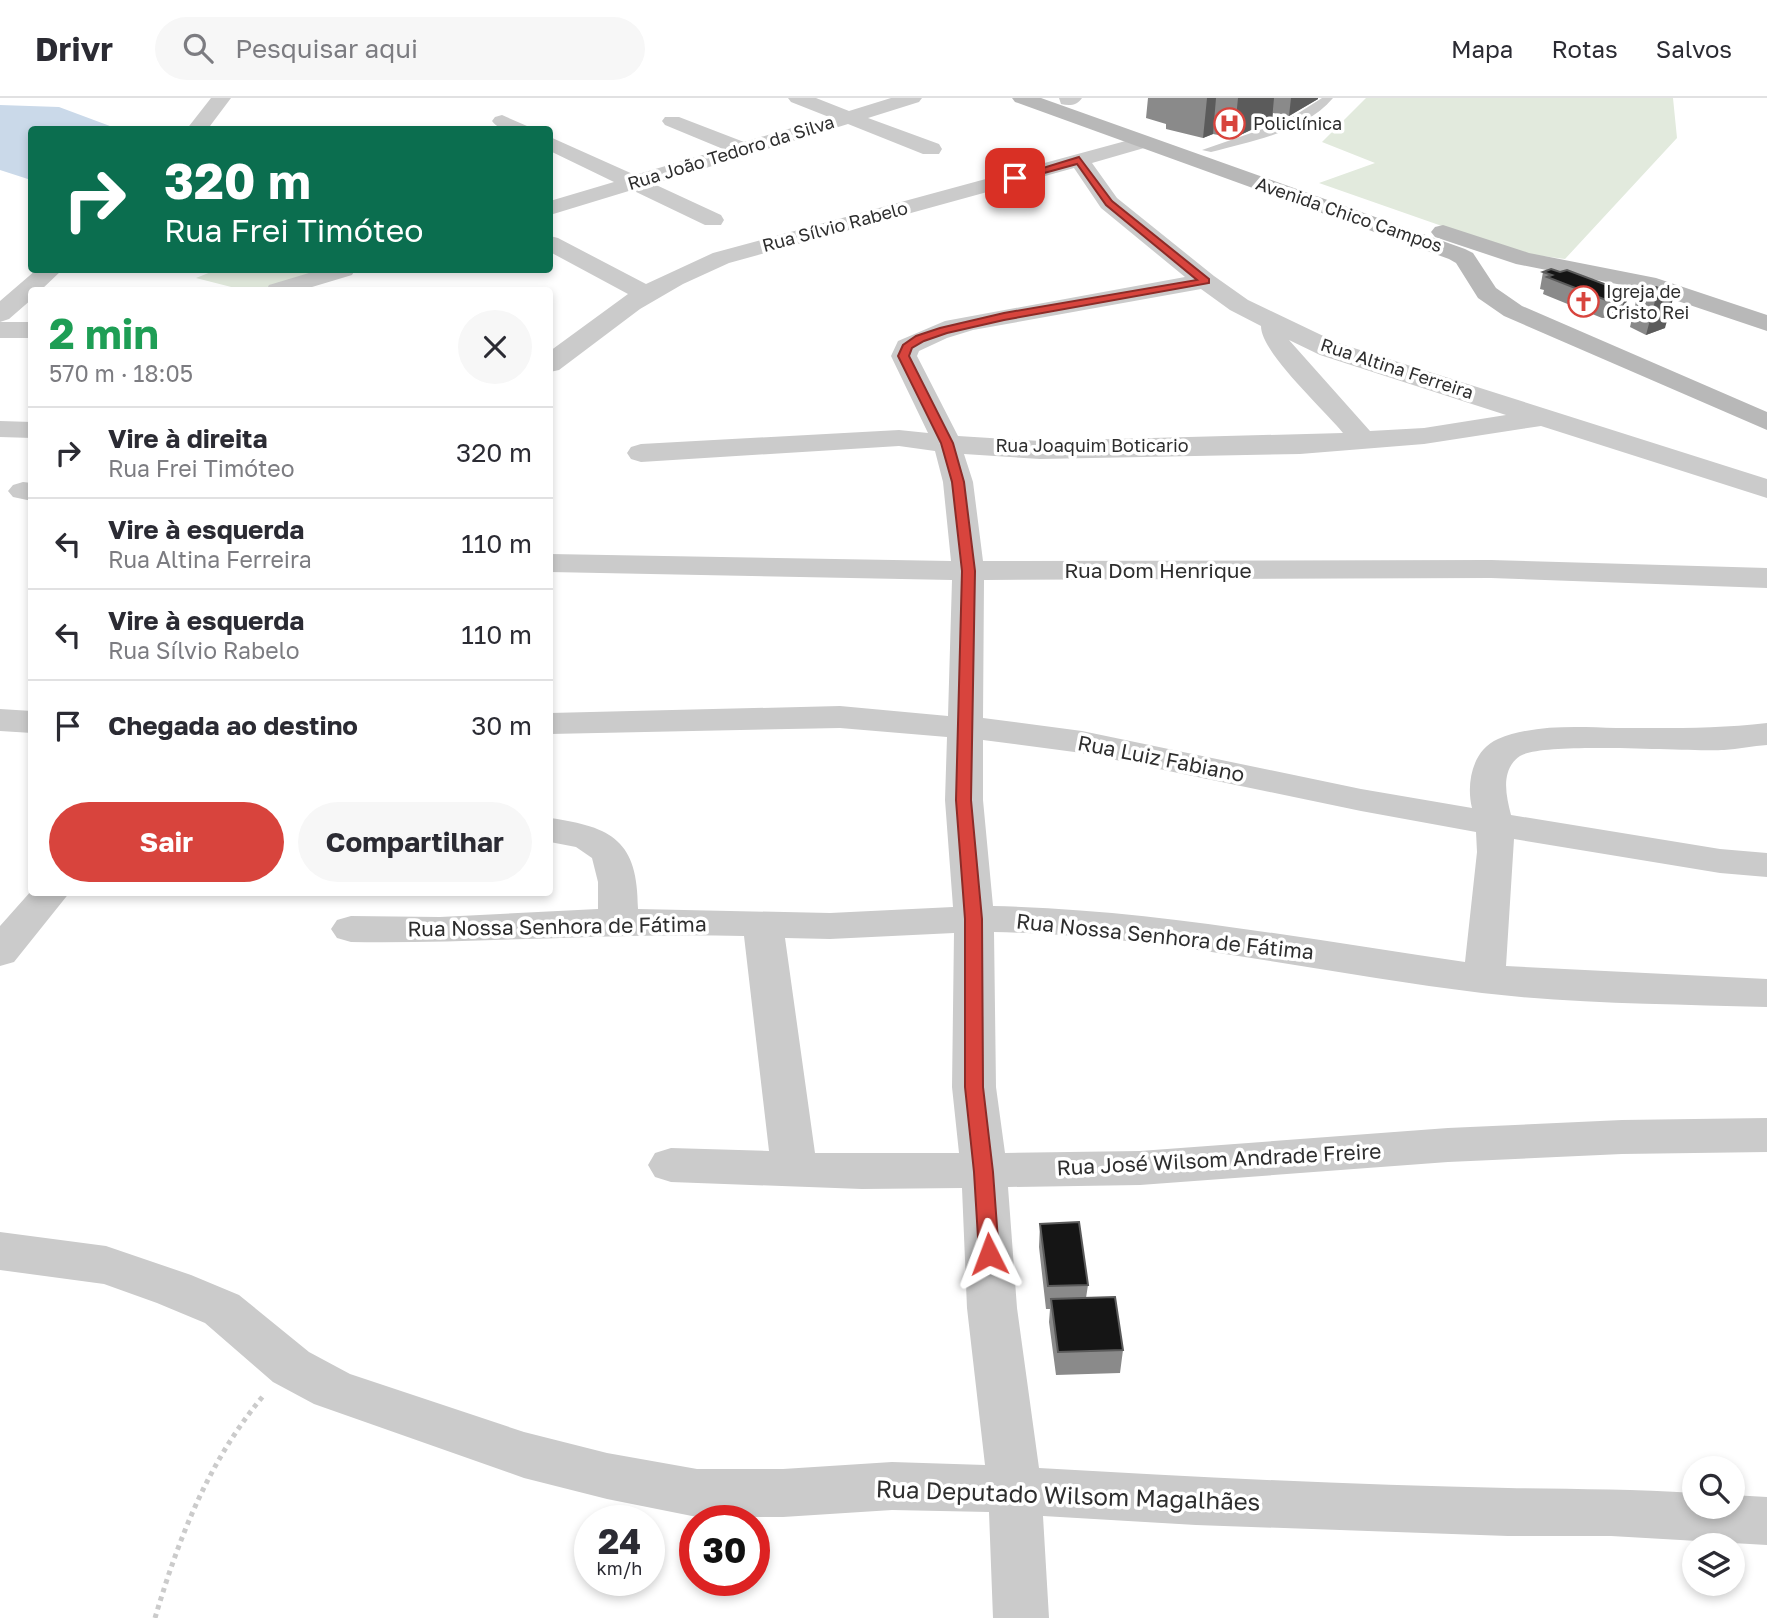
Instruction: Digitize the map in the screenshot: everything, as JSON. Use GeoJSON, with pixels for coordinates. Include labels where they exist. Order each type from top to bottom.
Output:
{"type":"FeatureCollection","features":[{"type":"Feature","properties":{"kind":"street"},"geometry":{"type":"LineString","coordinates":[[199,126],[221,98]]}},
{"type":"Feature","properties":{"kind":"street"},"geometry":{"type":"LineString","coordinates":[[798,98],[931,149]]}},
{"type":"Feature","properties":{"kind":"street","name":"Rua João Tedoro da Silva"},"geometry":{"type":"LineString","coordinates":[[553,207],[912,98]]}},
{"type":"Feature","properties":{"kind":"street","name":"Avenida Chico Campos"},"geometry":{"type":"LineString","coordinates":[[1022,98],[1458,254],[1465,258],[1488,293],[1513,311],[1767,422]]}},
{"type":"Feature","properties":{"kind":"street","name":"Avenida Chico Campos"},"geometry":{"type":"LineString","coordinates":[[1067,99],[1503,253],[1647,283],[1767,324]]}},
{"type":"Feature","properties":{"kind":"street"},"geometry":{"type":"LineString","coordinates":[[672,121],[743,149]]}},
{"type":"Feature","properties":{"kind":"street","name":"Rua Sílvio Rabelo"},"geometry":{"type":"LineString","coordinates":[[553,361],[581,337],[646,294],[721,258],[1144,142]]}},
{"type":"Feature","properties":{"kind":"street"},"geometry":{"type":"LineString","coordinates":[[553,144],[713,220]]}},
{"type":"Feature","properties":{"kind":"street","name":"Rua Altina Ferreira"},"geometry":{"type":"LineString","coordinates":[[1079,160],[1109,203],[1205,281],[1239,305],[1274,324],[1329,349],[1767,489]]}},
{"type":"Feature","properties":{"kind":"street"},"geometry":{"type":"LineString","coordinates":[[1271,187],[1293,179]]}},
{"type":"Feature","properties":{"kind":"street"},"geometry":{"type":"LineString","coordinates":[[553,245],[646,294]]}},
{"type":"Feature","properties":{"kind":"street"},"geometry":{"type":"LineString","coordinates":[[31,287],[47,273]]}},
{"type":"Feature","properties":{"kind":"street"},"geometry":{"type":"LineString","coordinates":[[288,287],[334,273]]}},
{"type":"Feature","properties":{"kind":"street"},"geometry":{"type":"LineString","coordinates":[[1021,1618],[1016,1489],[992,1308],[984,1172],[974,1087],[974,919],[964,800],[968,571],[958,482],[947,443],[911,375],[904,356],[907,347],[944,330],[1205,281]]}},
{"type":"Feature","properties":{"kind":"street"},"geometry":{"type":"LineString","coordinates":[[0,314],[28,289]]}},
{"type":"Feature","properties":{"kind":"street"},"geometry":{"type":"LineString","coordinates":[[1274,324],[1274,335],[1281,348],[1338,409],[1363,441]]}},
{"type":"Feature","properties":{"kind":"street"},"geometry":{"type":"LineString","coordinates":[[0,330],[28,330]]}},
{"type":"Feature","properties":{"kind":"street","name":"Rua Joaquim Boticario"},"geometry":{"type":"LineString","coordinates":[[641,453],[899,438],[1040,450],[1363,441],[1424,436],[1543,417]]}},
{"type":"Feature","properties":{"kind":"street"},"geometry":{"type":"LineString","coordinates":[[0,429],[28,430]]}},
{"type":"Feature","properties":{"kind":"street","name":"Rua Dom Henrique"},"geometry":{"type":"LineString","coordinates":[[553,563],[968,571],[1491,569],[1767,578]]}},
{"type":"Feature","properties":{"kind":"street","name":"Rua Luiz Fabiano"},"geometry":{"type":"LineString","coordinates":[[553,724],[840,717],[964,726],[1082,742],[1361,800],[1494,824],[1646,850],[1767,865]]}},
{"type":"Feature","properties":{"kind":"street"},"geometry":{"type":"LineString","coordinates":[[0,720],[28,722]]}},
{"type":"Feature","properties":{"kind":"street"},"geometry":{"type":"LineString","coordinates":[[1484,979],[1496,852],[1494,824],[1487,795],[1488,778],[1493,762],[1509,747],[1535,741],[1576,738],[1724,739],[1767,734]]}},
{"type":"Feature","properties":{"kind":"street"},"geometry":{"type":"LineString","coordinates":[[553,830],[585,834],[604,846],[615,862],[618,922]]}},
{"type":"Feature","properties":{"kind":"street"},"geometry":{"type":"LineString","coordinates":[[0,952],[48,896]]}},
{"type":"Feature","properties":{"kind":"street","name":"Rua Nossa Senhora de Fátima"},"geometry":{"type":"LineString","coordinates":[[351,929],[440,930],[618,922],[830,926],[974,919],[1038,920],[1122,928],[1484,979],[1641,989],[1767,993]]}},
{"type":"Feature","properties":{"kind":"street"},"geometry":{"type":"LineString","coordinates":[[763,925],[794,1170]]}},
{"type":"Feature","properties":{"kind":"street","name":"Rua José Wilsom Andrade Freire"},"geometry":{"type":"LineString","coordinates":[[671,1166],[984,1172],[1140,1168],[1448,1145],[1622,1137],[1767,1135]]}},
{"type":"Feature","properties":{"kind":"street","name":"Rua Deputado Wilsom Magalhães"},"geometry":{"type":"LineString","coordinates":[[0,1251],[106,1265],[222,1309],[291,1367],[332,1389],[524,1455],[607,1476],[697,1493],[783,1493],[892,1486],[1016,1489],[1196,1501],[1508,1512],[1611,1512],[1767,1521]]}},
{"type":"Feature","properties":{"kind":"lane"},"geometry":{"type":"LineString","coordinates":[[1207,149],[1254,136],[1316,111],[1328,98]]}},
{"type":"Feature","properties":{"kind":"path"},"geometry":{"type":"LineString","coordinates":[[155,1618],[168,1572],[219,1458],[246,1414],[291,1367]]}},
{"type":"Feature","properties":{"kind":"shaded area"},"geometry":{"type":"Polygon","coordinates":[[[1366,98],[1673,98],[1677,138],[1565,259],[1519,253],[1319,183],[1375,163],[1322,142],[1366,98]]]}},
{"type":"Feature","properties":{"kind":"shaded area"},"geometry":{"type":"Polygon","coordinates":[[[208,273],[315,273],[267,287],[231,287],[196,278],[208,273]]]}},
{"type":"Feature","properties":{"kind":"water"},"geometry":{"type":"Polygon","coordinates":[[[0,105],[59,107],[110,126],[28,126],[28,179],[0,170],[0,105]]]}},
{"type":"Feature","properties":{"kind":"building"},"geometry":{"type":"Polygon","coordinates":[[[1551,269],[1560,272],[1567,270],[1628,293],[1628,297],[1624,300],[1606,300],[1547,277],[1552,275],[1543,272],[1551,269]]]}},
{"type":"Feature","properties":{"kind":"building"},"geometry":{"type":"Polygon","coordinates":[[[1656,287],[1674,295],[1655,301],[1638,293],[1656,287]]]}},
{"type":"Feature","properties":{"kind":"building"},"geometry":{"type":"Polygon","coordinates":[[[1079,1222],[1088,1285],[1048,1286],[1040,1224],[1079,1222]]]}},
{"type":"Feature","properties":{"kind":"building"},"geometry":{"type":"Polygon","coordinates":[[[1115,1297],[1123,1350],[1058,1352],[1051,1299],[1115,1297]]]}},
{"type":"Feature","properties":{"kind":"place","name":"Policlínica"},"geometry":{"type":"Point","coordinates":[1230,124]}},
{"type":"Feature","properties":{"kind":"place","name":"Igreja de Cristo Rei"},"geometry":{"type":"Point","coordinates":[1583,302]}},
{"type":"Feature","properties":{"kind":"route"},"geometry":{"type":"LineString","coordinates":[[989,1254],[984,1172],[974,1087],[974,919],[964,800],[968,571],[958,482],[947,443],[911,375],[904,356],[907,347],[944,330],[1205,281],[1109,203],[1079,160],[1015,178]]}}]}
